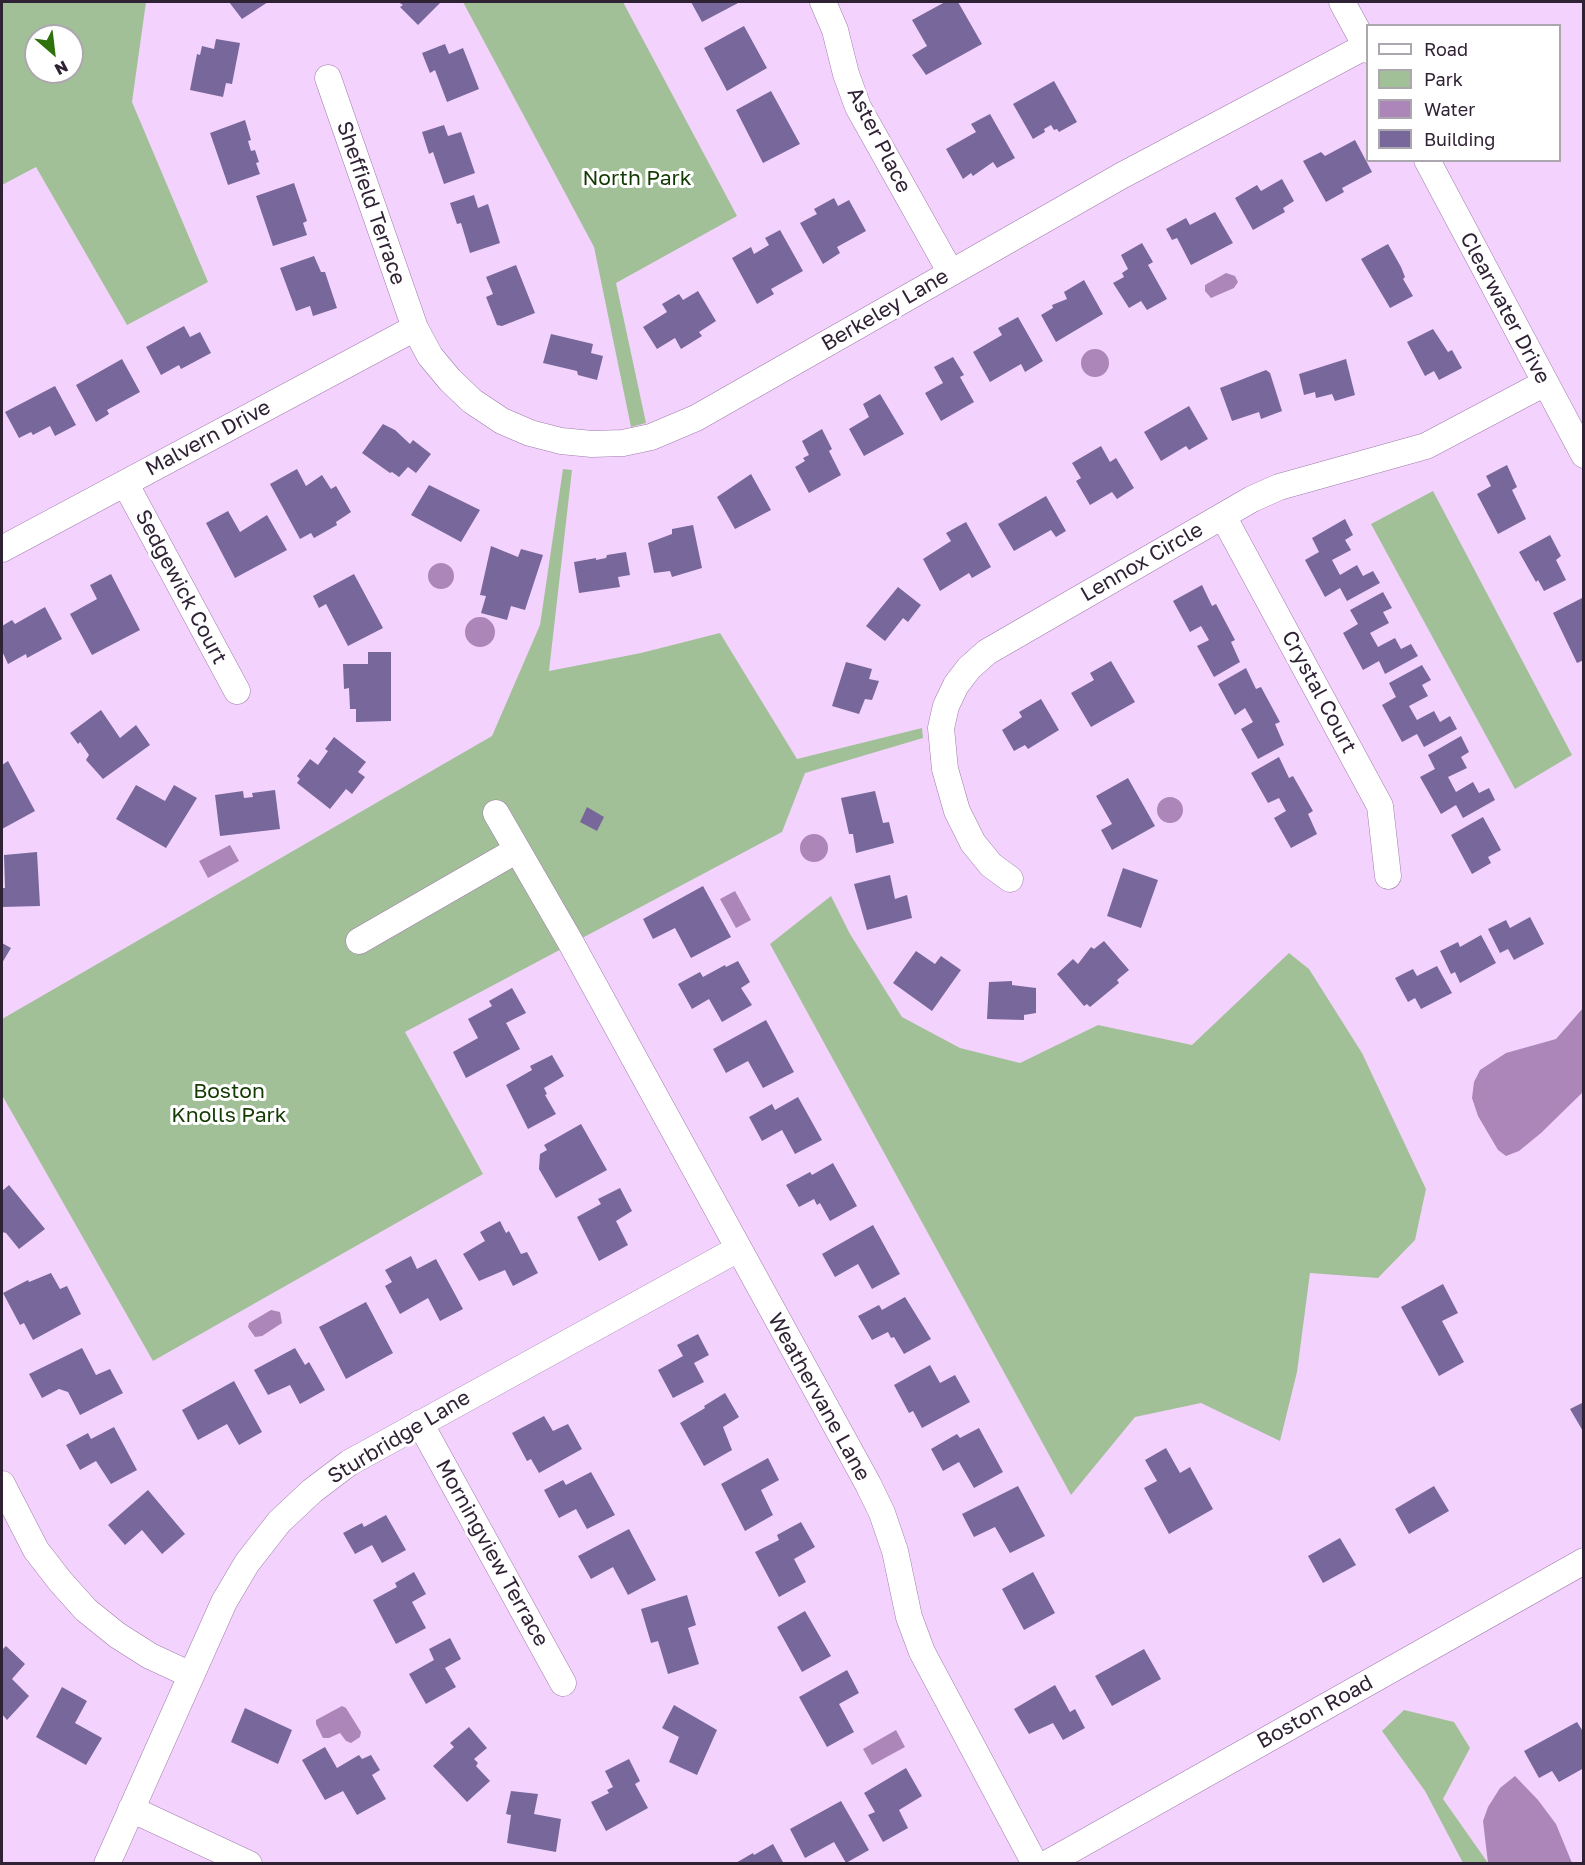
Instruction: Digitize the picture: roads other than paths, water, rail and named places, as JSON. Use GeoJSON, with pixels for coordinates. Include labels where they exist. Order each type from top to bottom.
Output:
{"type":"FeatureCollection","features":[{"type":"Feature","properties":{"kind":"street","name":"Aster Place"},"geometry":{"type":"LineString","coordinates":[[823,2],[835,30],[846,74],[858,107],[951,273]]}},
{"type":"Feature","properties":{"kind":"street"},"geometry":{"type":"LineString","coordinates":[[1342,2],[1366,46]]}},
{"type":"Feature","properties":{"kind":"street","name":"Berkeley Lane"},"geometry":{"type":"LineString","coordinates":[[415,328],[430,356],[450,380],[472,401],[502,421],[530,433],[561,441],[592,444],[651,437],[696,418],[1121,176],[1366,49]]}},
{"type":"Feature","properties":{"kind":"street","name":"Sheffield Terrace"},"geometry":{"type":"LineString","coordinates":[[328,78],[415,328]]}},
{"type":"Feature","properties":{"kind":"street","name":"Clearwater Drive"},"geometry":{"type":"LineString","coordinates":[[1428,162],[1584,455]]}},
{"type":"Feature","properties":{"kind":"street","name":"Malvern Drive"},"geometry":{"type":"LineString","coordinates":[[2,549],[415,328]]}},
{"type":"Feature","properties":{"kind":"street","name":"Lennox Circle"},"geometry":{"type":"LineString","coordinates":[[1010,879],[991,864],[973,843],[957,811],[945,769],[941,728],[946,706],[956,685],[969,668],[987,652],[1223,516],[1279,487],[1426,446],[1545,382]]}},
{"type":"Feature","properties":{"kind":"street","name":"Sedgewick Court"},"geometry":{"type":"LineString","coordinates":[[124,483],[237,691]]}},
{"type":"Feature","properties":{"kind":"street","name":"Crystal Court"},"geometry":{"type":"LineString","coordinates":[[1223,516],[1380,806],[1388,876]]}},
{"type":"Feature","properties":{"kind":"street","name":"Weathervane Lane"},"geometry":{"type":"LineString","coordinates":[[496,813],[571,943],[882,1513],[895,1551],[909,1617],[922,1652],[1035,1863]]}},
{"type":"Feature","properties":{"kind":"street"},"geometry":{"type":"LineString","coordinates":[[359,941],[518,850]]}},
{"type":"Feature","properties":{"kind":"street","name":"Sturbridge Lane"},"geometry":{"type":"LineString","coordinates":[[107,1863],[224,1602],[247,1563],[279,1522],[312,1491],[348,1463],[738,1249]]}},
{"type":"Feature","properties":{"kind":"street","name":"Morningview Terrace"},"geometry":{"type":"LineString","coordinates":[[420,1422],[563,1683]]}},
{"type":"Feature","properties":{"kind":"street"},"geometry":{"type":"LineString","coordinates":[[2,1484],[36,1550],[86,1610],[117,1635],[150,1656],[191,1675]]}},
{"type":"Feature","properties":{"kind":"street","name":"Boston Road"},"geometry":{"type":"LineString","coordinates":[[1046,1863],[1584,1561]]}},
{"type":"Feature","properties":{"kind":"street"},"geometry":{"type":"LineString","coordinates":[[131,1809],[249,1863]]}},
{"type":"Feature","properties":{"kind":"water"},"geometry":{"type":"Polygon","coordinates":[[[1226,273],[1235,276],[1238,282],[1234,288],[1211,298],[1205,291],[1205,285],[1226,273]]]}},
{"type":"Feature","properties":{"kind":"water"},"geometry":{"type":"Polygon","coordinates":[[[1095,349],[1105,353],[1109,363],[1105,373],[1095,377],[1085,373],[1081,363],[1085,353],[1095,349]]]}},
{"type":"Feature","properties":{"kind":"water"},"geometry":{"type":"Polygon","coordinates":[[[441,563],[450,567],[454,576],[450,585],[441,589],[432,585],[428,576],[432,567],[441,563]]]}},
{"type":"Feature","properties":{"kind":"water"},"geometry":{"type":"Polygon","coordinates":[[[480,617],[491,621],[495,632],[491,643],[480,647],[469,643],[465,632],[469,621],[480,617]]]}},
{"type":"Feature","properties":{"kind":"water"},"geometry":{"type":"Polygon","coordinates":[[[1170,797],[1179,801],[1183,810],[1179,819],[1170,823],[1161,819],[1157,810],[1161,801],[1170,797]]]}},
{"type":"Feature","properties":{"kind":"water"},"geometry":{"type":"Polygon","coordinates":[[[814,834],[824,838],[828,848],[824,858],[814,862],[804,858],[800,848],[804,838],[814,834]]]}},
{"type":"Feature","properties":{"kind":"water"},"geometry":{"type":"Polygon","coordinates":[[[230,845],[239,861],[208,878],[199,861],[230,845]]]}},
{"type":"Feature","properties":{"kind":"water"},"geometry":{"type":"Polygon","coordinates":[[[735,891],[751,920],[736,928],[720,899],[735,891]]]}},
{"type":"Feature","properties":{"kind":"water"},"geometry":{"type":"Polygon","coordinates":[[[1583,1008],[1583,1092],[1541,1133],[1519,1151],[1506,1156],[1498,1150],[1478,1116],[1472,1098],[1474,1082],[1480,1070],[1506,1053],[1556,1039],[1583,1008]]]}},
{"type":"Feature","properties":{"kind":"water"},"geometry":{"type":"Polygon","coordinates":[[[271,1310],[280,1312],[282,1323],[262,1336],[255,1337],[248,1327],[249,1323],[271,1310]]]}},
{"type":"Feature","properties":{"kind":"water"},"geometry":{"type":"Polygon","coordinates":[[[342,1706],[346,1708],[361,1732],[360,1737],[351,1743],[346,1741],[340,1733],[323,1738],[316,1724],[316,1720],[342,1706]]]}},
{"type":"Feature","properties":{"kind":"water"},"geometry":{"type":"Polygon","coordinates":[[[896,1730],[905,1747],[872,1765],[863,1749],[896,1730]]]}},
{"type":"Feature","properties":{"kind":"water"},"geometry":{"type":"Polygon","coordinates":[[[1515,1776],[1538,1800],[1556,1824],[1572,1863],[1488,1863],[1483,1821],[1488,1807],[1500,1788],[1515,1776]]]}},
{"type":"Feature","properties":{"kind":"park label","name":"North Park"},"geometry":{"type":"Point","coordinates":[637,178]}},
{"type":"Feature","properties":{"kind":"park label","name":"Boston Knolls Park"},"geometry":{"type":"Point","coordinates":[229,1103]}}]}
